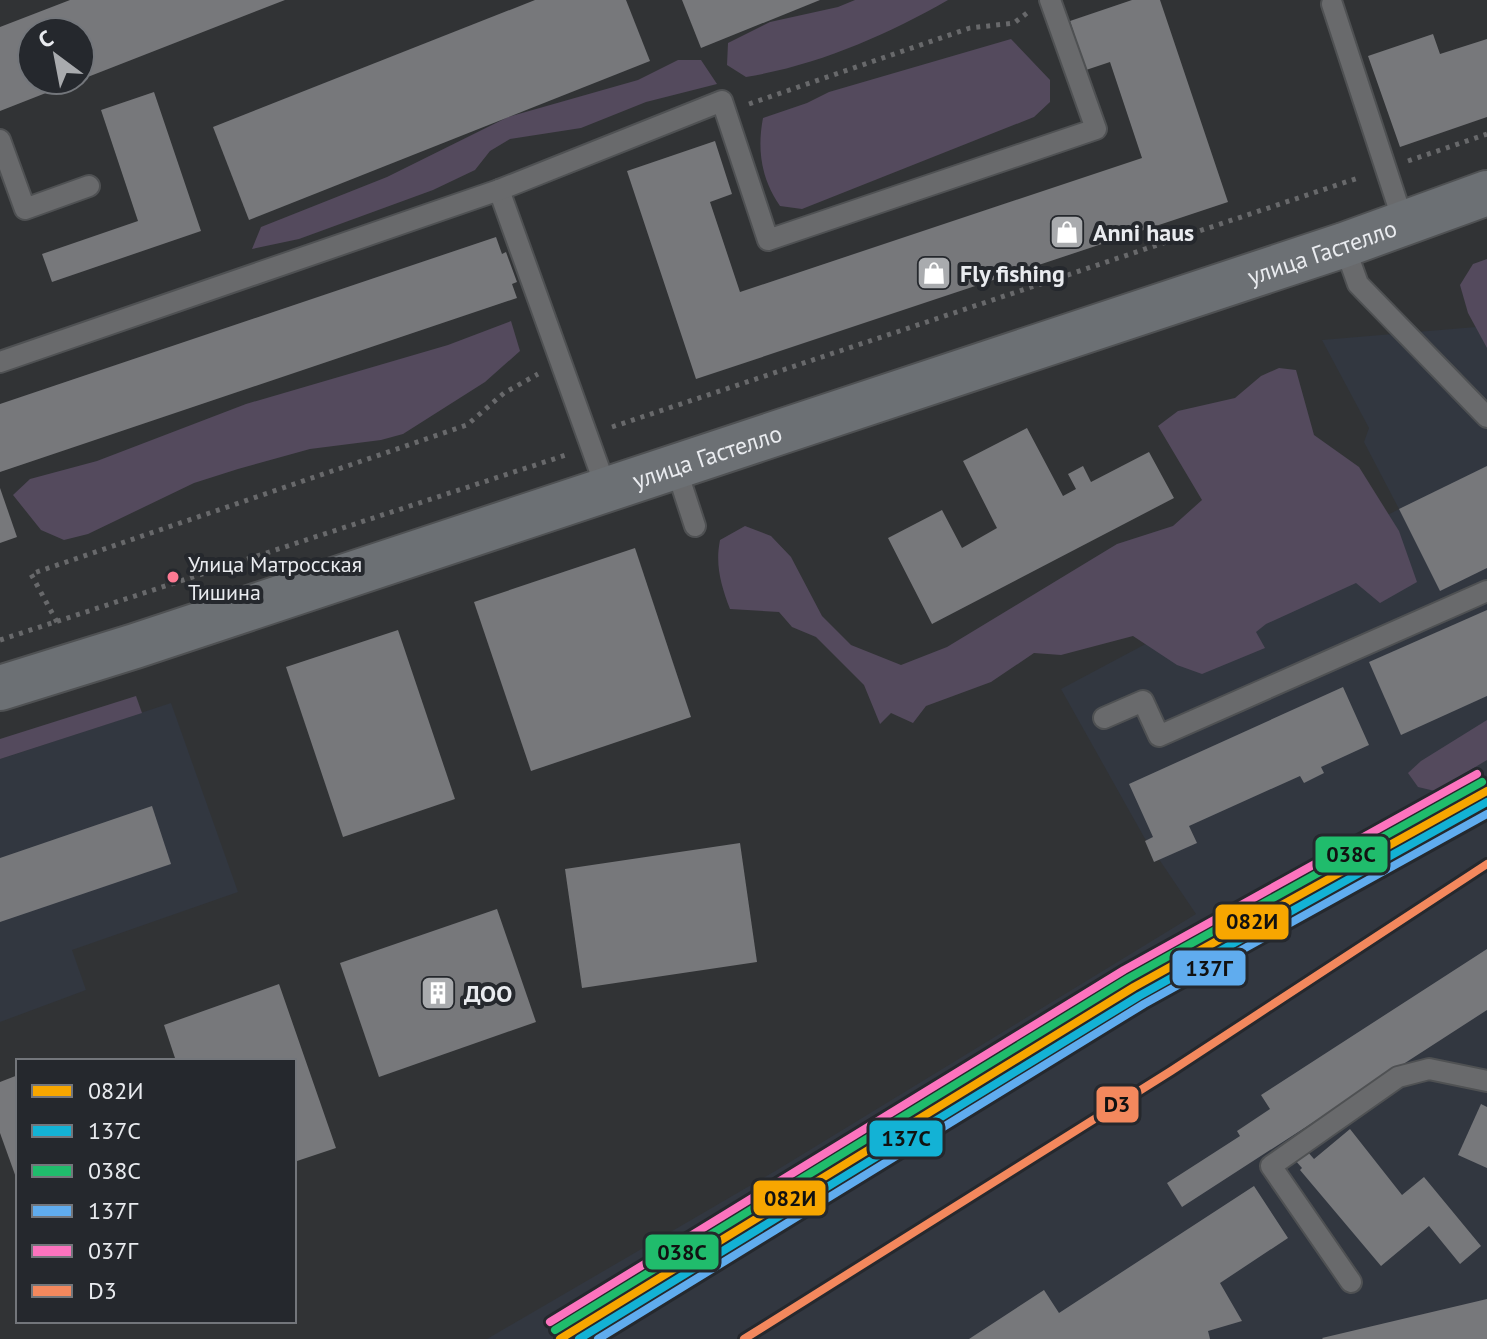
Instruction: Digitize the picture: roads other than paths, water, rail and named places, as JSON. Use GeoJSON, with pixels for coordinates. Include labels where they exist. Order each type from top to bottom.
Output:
{"type":"FeatureCollection","features":[{"type":"Feature","properties":{"kind":"street","name":"улица Гастелло"},"geometry":{"type":"LineString","coordinates":[[0,688],[1344,245],[1487,193]]}},
{"type":"Feature","properties":{"kind":"street","name":"улица Гастелло"},"geometry":{"type":"LineString","coordinates":[[1408,223],[1487,208]]}},
{"type":"Feature","properties":{"kind":"lane"},"geometry":{"type":"LineString","coordinates":[[1333,1],[1386,168],[1408,223]]}},
{"type":"Feature","properties":{"kind":"lane"},"geometry":{"type":"LineString","coordinates":[[0,362],[499,190],[722,101],[768,240],[1096,129],[1042,4]]}},
{"type":"Feature","properties":{"kind":"lane"},"geometry":{"type":"LineString","coordinates":[[0,140],[25,209],[89,186]]}},
{"type":"Feature","properties":{"kind":"lane"},"geometry":{"type":"LineString","coordinates":[[499,190],[606,488]]}},
{"type":"Feature","properties":{"kind":"lane"},"geometry":{"type":"LineString","coordinates":[[1344,245],[1358,284],[1487,417]]}},
{"type":"Feature","properties":{"kind":"lane"},"geometry":{"type":"LineString","coordinates":[[675,465],[695,526]]}},
{"type":"Feature","properties":{"kind":"lane"},"geometry":{"type":"LineString","coordinates":[[1104,718],[1143,701],[1159,736],[1487,591]]}},
{"type":"Feature","properties":{"kind":"lane"},"geometry":{"type":"LineString","coordinates":[[1351,1282],[1271,1166],[1398,1077],[1429,1069],[1487,1081]]}},
{"type":"Feature","properties":{"kind":"place","name":"Anni haus"},"geometry":{"type":"Point","coordinates":[1067,232]}},
{"type":"Feature","properties":{"kind":"place","name":"Fly fishing"},"geometry":{"type":"Point","coordinates":[934,273]}},
{"type":"Feature","properties":{"kind":"place","name":"Улица Матросская Тишина"},"geometry":{"type":"Point","coordinates":[173,577]}},
{"type":"Feature","properties":{"kind":"place","name":"ДОО"},"geometry":{"type":"Point","coordinates":[438,993]}}]}
